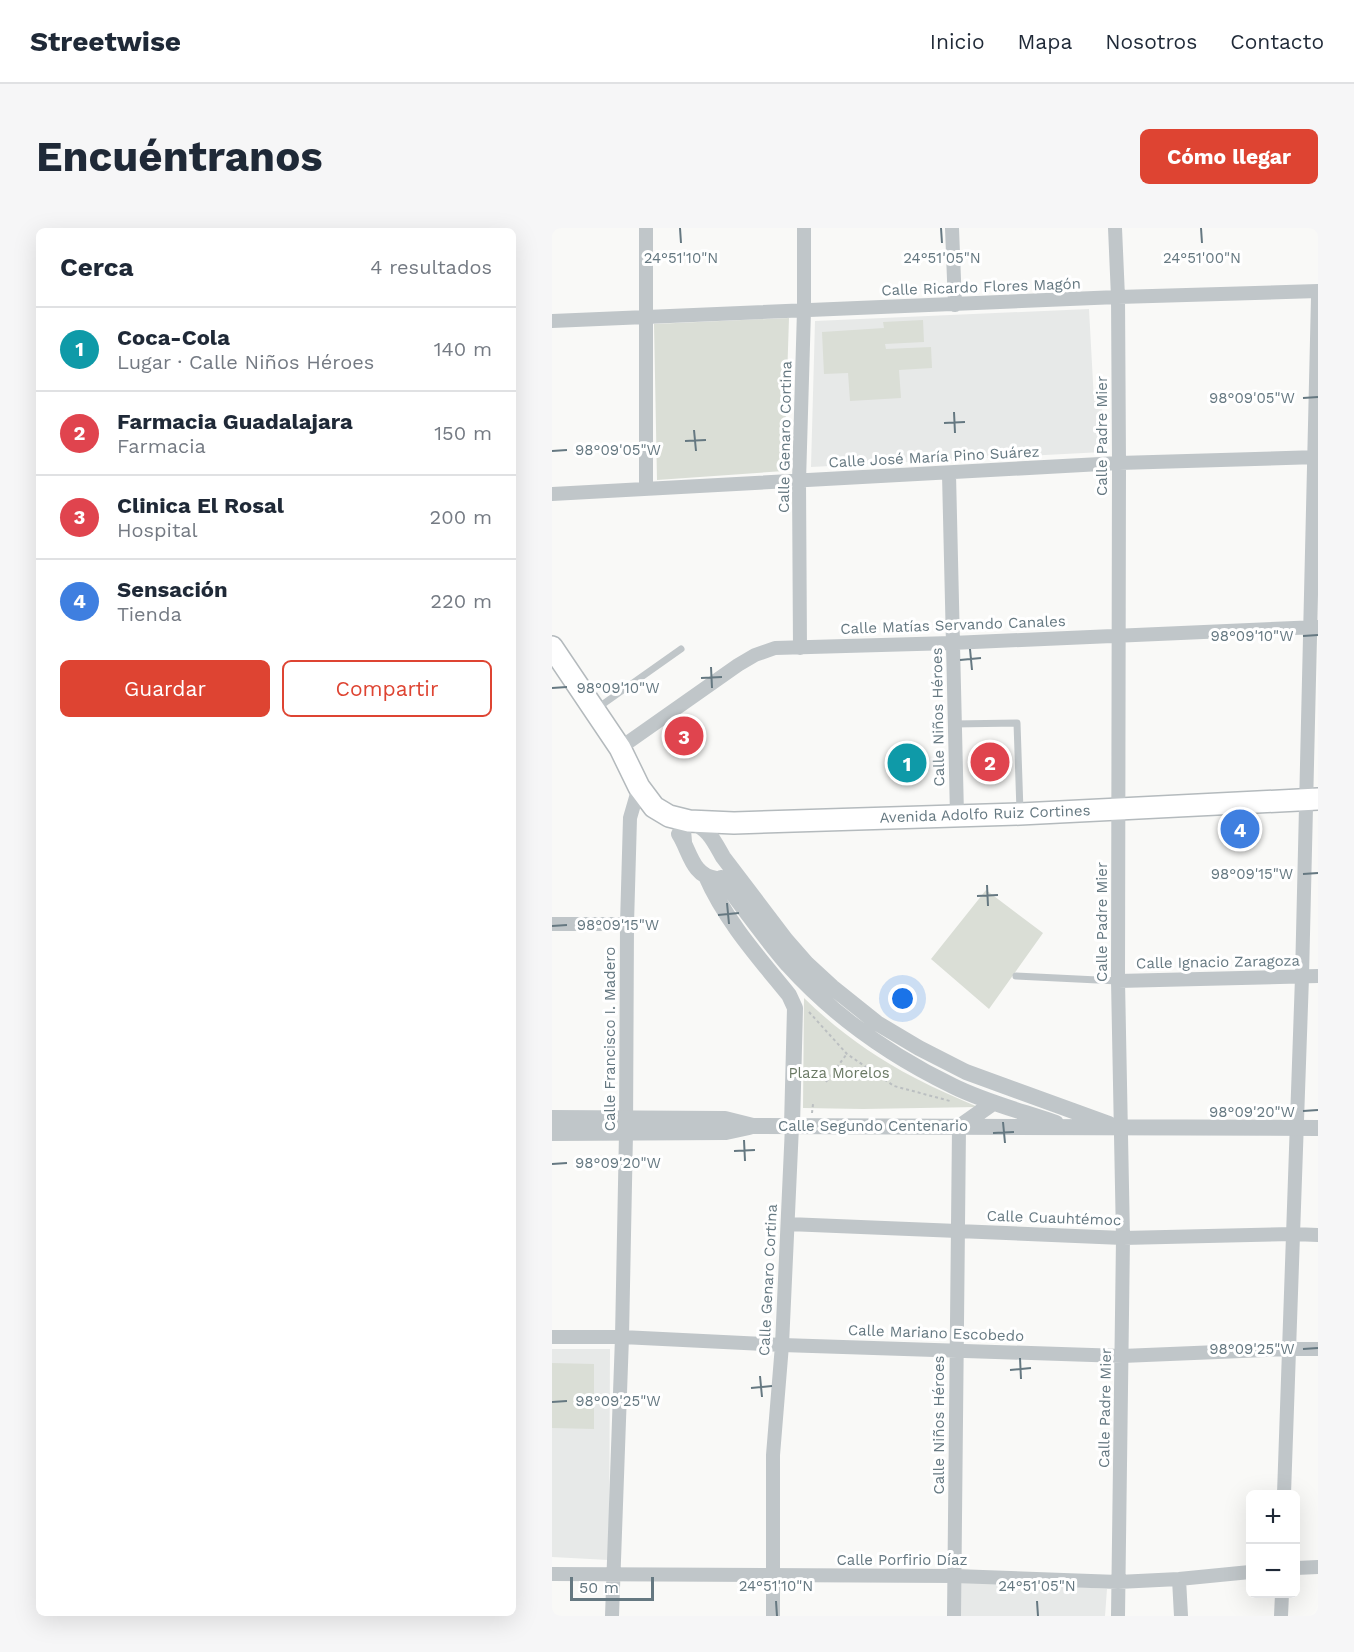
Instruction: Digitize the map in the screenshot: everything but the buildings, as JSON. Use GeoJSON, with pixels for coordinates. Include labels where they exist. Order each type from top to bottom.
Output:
{"type":"FeatureCollection","features":[{"type":"Feature","properties":{"kind":"main road"},"geometry":{"type":"LineString","coordinates":[[552,647],[620,748],[639,787],[654,807]]}},
{"type":"Feature","properties":{"kind":"main road","name":"Avenida Adolfo Ruiz Cortines"},"geometry":{"type":"LineString","coordinates":[[654,807],[669,816],[689,822],[734,823],[1020,814],[1312,800]]}},
{"type":"Feature","properties":{"kind":"main road"},"geometry":{"type":"LineString","coordinates":[[719,850],[716,837],[720,831],[734,823]]}},
{"type":"Feature","properties":{"kind":"street"},"geometry":{"type":"LineString","coordinates":[[645,489],[646,228]]}},
{"type":"Feature","properties":{"kind":"street","name":"Calle Genaro Cortina"},"geometry":{"type":"LineString","coordinates":[[800,648],[799,481],[804,228]]}},
{"type":"Feature","properties":{"kind":"street"},"geometry":{"type":"LineString","coordinates":[[952,228],[955,304]]}},
{"type":"Feature","properties":{"kind":"street","name":"Calle Padre Mier"},"geometry":{"type":"LineString","coordinates":[[1115,228],[1118,297],[1120,635],[1118,981],[1123,1238],[1118,1616]]}},
{"type":"Feature","properties":{"kind":"street","name":"Calle Ricardo Flores Magón"},"geometry":{"type":"LineString","coordinates":[[552,321],[1118,297],[1318,291]]}},
{"type":"Feature","properties":{"kind":"street"},"geometry":{"type":"LineString","coordinates":[[1284,1490],[1302,977],[1312,800],[1318,297]]}},
{"type":"Feature","properties":{"kind":"street","name":"Calle José María Pino Suárez"},"geometry":{"type":"LineString","coordinates":[[552,494],[1119,464],[1316,458]]}},
{"type":"Feature","properties":{"kind":"street","name":"Calle Niños Héroes"},"geometry":{"type":"LineString","coordinates":[[950,474],[957,815]]}},
{"type":"Feature","properties":{"kind":"street","name":"Calle Matías Servando Canales"},"geometry":{"type":"LineString","coordinates":[[620,748],[738,665],[755,655],[775,648],[952,643],[1314,627]]}},
{"type":"Feature","properties":{"kind":"street","name":"Calle Francisco I. Madero"},"geometry":{"type":"LineString","coordinates":[[612,1616],[626,1126],[630,818],[639,787]]}},
{"type":"Feature","properties":{"kind":"street"},"geometry":{"type":"LineString","coordinates":[[654,807],[680,835],[693,864],[713,877],[816,994],[847,1020],[876,1042],[954,1087],[993,1103],[1069,1128]]}},
{"type":"Feature","properties":{"kind":"street"},"geometry":{"type":"LineString","coordinates":[[684,842],[683,830],[689,822],[704,828],[786,940],[807,964],[854,1006],[885,1027],[918,1048],[966,1072],[1121,1128]]}},
{"type":"Feature","properties":{"kind":"street"},"geometry":{"type":"LineString","coordinates":[[713,877],[724,871],[719,850]]}},
{"type":"Feature","properties":{"kind":"street"},"geometry":{"type":"LineString","coordinates":[[713,877],[738,930],[789,995],[795,1008],[792,1126]]}},
{"type":"Feature","properties":{"kind":"street"},"geometry":{"type":"LineString","coordinates":[[552,924],[627,924]]}},
{"type":"Feature","properties":{"kind":"street","name":"Calle Ignacio Zaragoza"},"geometry":{"type":"LineString","coordinates":[[1118,981],[1318,976]]}},
{"type":"Feature","properties":{"kind":"street"},"geometry":{"type":"LineString","coordinates":[[876,1042],[885,1027]]}},
{"type":"Feature","properties":{"kind":"street"},"geometry":{"type":"LineString","coordinates":[[959,1126],[993,1103]]}},
{"type":"Feature","properties":{"kind":"street","name":"Calle Segundo Centenario"},"geometry":{"type":"LineString","coordinates":[[552,1118],[626,1126],[726,1132],[753,1126],[1318,1128]]}},
{"type":"Feature","properties":{"kind":"street","name":"Calle Segundo Centenario"},"geometry":{"type":"LineString","coordinates":[[552,1133],[626,1126]]}},
{"type":"Feature","properties":{"kind":"street","name":"Calle Genaro Cortina"},"geometry":{"type":"LineString","coordinates":[[773,1616],[773,1455],[782,1345],[792,1126]]}},
{"type":"Feature","properties":{"kind":"street","name":"Calle Niños Héroes"},"geometry":{"type":"LineString","coordinates":[[954,1616],[959,1126]]}},
{"type":"Feature","properties":{"kind":"street","name":"Calle Cuauhtémoc"},"geometry":{"type":"LineString","coordinates":[[788,1224],[1123,1238],[1318,1235]]}},
{"type":"Feature","properties":{"kind":"street","name":"Calle Mariano Escobedo"},"geometry":{"type":"LineString","coordinates":[[552,1337],[621,1337],[782,1345],[1122,1356],[1318,1349]]}},
{"type":"Feature","properties":{"kind":"street"},"geometry":{"type":"LineString","coordinates":[[1300,1568],[1318,1567]]}},
{"type":"Feature","properties":{"kind":"street","name":"Calle Porfirio Díaz"},"geometry":{"type":"LineString","coordinates":[[552,1574],[955,1576],[1118,1582],[1246,1572]]}},
{"type":"Feature","properties":{"kind":"street"},"geometry":{"type":"LineString","coordinates":[[1179,1579],[1181,1616]]}},
{"type":"Feature","properties":{"kind":"street"},"geometry":{"type":"LineString","coordinates":[[1281,1616],[1282,1598]]}},
{"type":"Feature","properties":{"kind":"lane"},"geometry":{"type":"LineString","coordinates":[[594,711],[681,649]]}},
{"type":"Feature","properties":{"kind":"lane"},"geometry":{"type":"LineString","coordinates":[[954,724],[1017,723],[1020,814]]}},
{"type":"Feature","properties":{"kind":"lane"},"geometry":{"type":"LineString","coordinates":[[1016,976],[1118,981]]}},
{"type":"Feature","properties":{"kind":"path"},"geometry":{"type":"LineString","coordinates":[[807,1010],[846,1054],[894,1086],[957,1103]]}},
{"type":"Feature","properties":{"kind":"path"},"geometry":{"type":"LineString","coordinates":[[826,1082],[846,1054]]}},
{"type":"Feature","properties":{"kind":"shaded area"},"geometry":{"type":"Polygon","coordinates":[[[1089,309],[1094,401],[1102,401],[1103,452],[811,467],[815,321],[1089,309]]]}},
{"type":"Feature","properties":{"kind":"shaded area"},"geometry":{"type":"Polygon","coordinates":[[[552,1349],[610,1349],[609,1560],[552,1557],[552,1349]]]}},
{"type":"Feature","properties":{"kind":"shaded area"},"geometry":{"type":"Polygon","coordinates":[[[955,1579],[1107,1589],[1105,1616],[954,1616],[955,1579]]]}},
{"type":"Feature","properties":{"kind":"green space"},"geometry":{"type":"Polygon","coordinates":[[[789,318],[784,471],[657,480],[654,324],[789,318]]]}},
{"type":"Feature","properties":{"kind":"green space"},"geometry":{"type":"Polygon","coordinates":[[[923,320],[924,342],[885,344],[886,349],[931,347],[932,368],[899,370],[901,398],[850,401],[848,373],[824,374],[822,332],[884,328],[883,322],[923,320]]]}},
{"type":"Feature","properties":{"kind":"green space"},"geometry":{"type":"Polygon","coordinates":[[[986,890],[1043,933],[989,1009],[931,959],[986,890]]]}},
{"type":"Feature","properties":{"kind":"green space","name":"Plaza Morelos"},"geometry":{"type":"Polygon","coordinates":[[[804,998],[843,1032],[885,1061],[923,1082],[978,1107],[803,1108],[804,998]]]}},
{"type":"Feature","properties":{"kind":"green space"},"geometry":{"type":"Polygon","coordinates":[[[552,1363],[594,1364],[594,1429],[552,1428],[552,1363]]]}},
{"type":"Feature","properties":{"kind":"place","name":"Clinica El Rosal"},"geometry":{"type":"Point","coordinates":[684,736]}},
{"type":"Feature","properties":{"kind":"place","name":"Farmacia Guadalajara"},"geometry":{"type":"Point","coordinates":[990,762]}},
{"type":"Feature","properties":{"kind":"place","name":"Coca-Cola"},"geometry":{"type":"Point","coordinates":[907,763]}},
{"type":"Feature","properties":{"kind":"place","name":"Sensación"},"geometry":{"type":"Point","coordinates":[1240,829]}}]}
